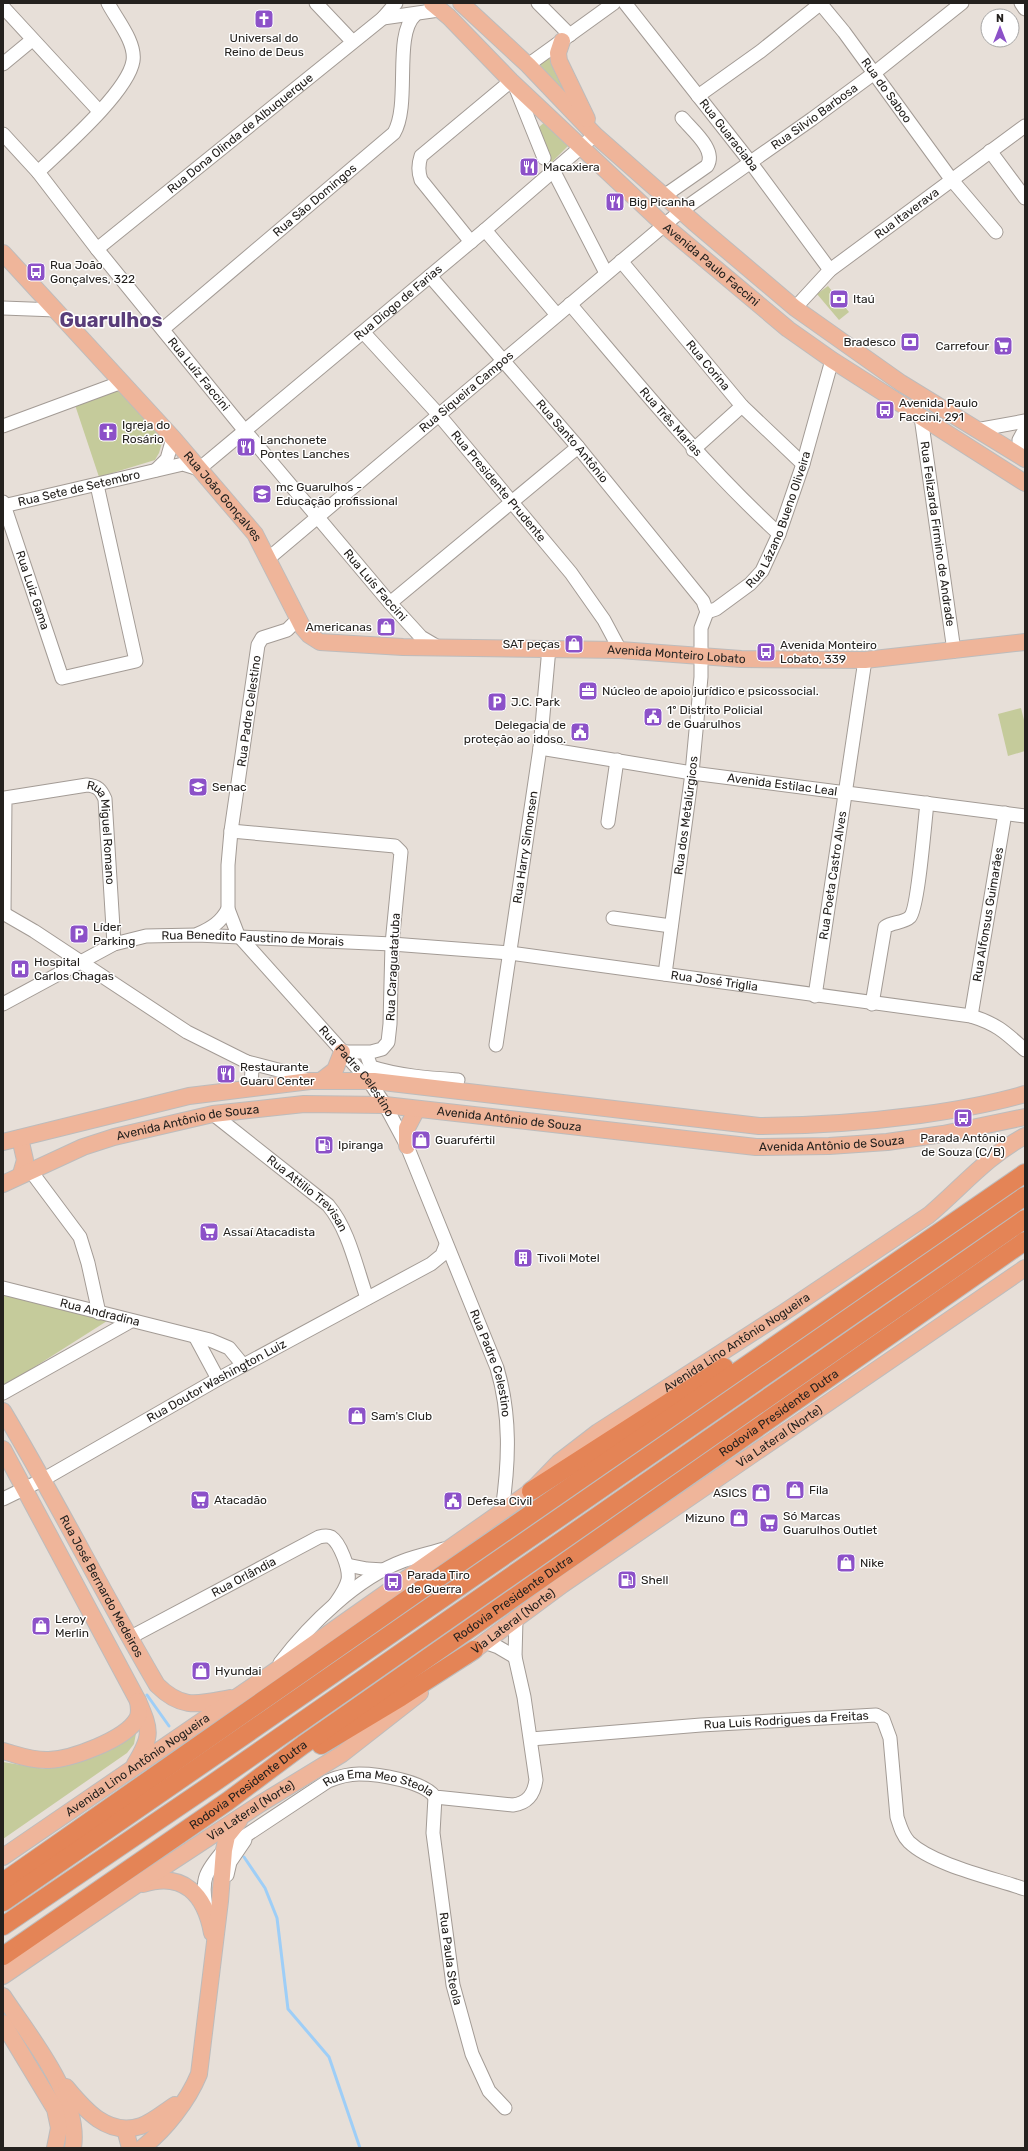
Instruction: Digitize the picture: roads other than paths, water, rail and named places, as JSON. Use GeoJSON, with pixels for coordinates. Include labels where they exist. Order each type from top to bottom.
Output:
{"type":"FeatureCollection","features":[{"type":"Feature","properties":{"kind":"highway"},"geometry":{"type":"LineString","coordinates":[[3,1882],[1025,1173]]}},
{"type":"Feature","properties":{"kind":"highway"},"geometry":{"type":"LineString","coordinates":[[3,1902],[1025,1196]]}},
{"type":"Feature","properties":{"kind":"highway","name":"Rodovia Presidente Dutra"},"geometry":{"type":"LineString","coordinates":[[4,1925],[212,1784],[1025,1219]]}},
{"type":"Feature","properties":{"kind":"highway","name":"Rodovia Presidente Dutra"},"geometry":{"type":"LineString","coordinates":[[3,1956],[228,1802],[303,1745],[1025,1241]]}},
{"type":"Feature","properties":{"kind":"highway"},"geometry":{"type":"LineString","coordinates":[[531,1491],[735,1360],[759,1357]]}},
{"type":"Feature","properties":{"kind":"highway"},"geometry":{"type":"LineString","coordinates":[[228,1802],[401,1697],[479,1646]]}},
{"type":"Feature","properties":{"kind":"highway"},"geometry":{"type":"LineString","coordinates":[[4,1925],[303,1745]]}},
{"type":"Feature","properties":{"kind":"main road","name":"Avenida Paulo Faccini"},"geometry":{"type":"LineString","coordinates":[[461,3],[528,65],[595,135],[794,308],[901,383],[962,422],[1025,458]]}},
{"type":"Feature","properties":{"kind":"main road","name":"Avenida Paulo Faccini"},"geometry":{"type":"LineString","coordinates":[[440,10],[512,83],[664,225],[788,329],[832,360],[1025,483]]}},
{"type":"Feature","properties":{"kind":"main road"},"geometry":{"type":"LineString","coordinates":[[440,10],[465,26],[505,64],[516,67],[528,65]]}},
{"type":"Feature","properties":{"kind":"main road"},"geometry":{"type":"LineString","coordinates":[[566,38],[558,54],[562,69],[595,135]]}},
{"type":"Feature","properties":{"kind":"main road","name":"Rua João Gonçalves"},"geometry":{"type":"LineString","coordinates":[[3,253],[122,382],[255,534],[309,635],[326,644]]}},
{"type":"Feature","properties":{"kind":"main road"},"geometry":{"type":"LineString","coordinates":[[788,329],[792,324],[801,323],[882,379],[901,383]]}},
{"type":"Feature","properties":{"kind":"main road"},"geometry":{"type":"LineString","coordinates":[[892,398],[910,402],[952,427],[956,427],[962,422]]}},
{"type":"Feature","properties":{"kind":"main road","name":"Avenida Monteiro Lobato"},"geometry":{"type":"LineString","coordinates":[[326,644],[620,650],[701,656],[864,660],[1025,642]]}},
{"type":"Feature","properties":{"kind":"main road"},"geometry":{"type":"LineString","coordinates":[[316,1081],[335,1070],[342,1052]]}},
{"type":"Feature","properties":{"kind":"main road","name":"Avenida Antônio de Souza"},"geometry":{"type":"LineString","coordinates":[[3,1142],[189,1096],[251,1087],[316,1081],[369,1081],[759,1126],[809,1126],[866,1122],[969,1108],[1025,1094]]}},
{"type":"Feature","properties":{"kind":"main road","name":"Avenida Antônio de Souza"},"geometry":{"type":"LineString","coordinates":[[3,1184],[26,1172],[84,1147],[114,1137],[213,1114],[304,1104],[385,1105],[756,1147],[828,1146],[887,1142],[943,1134],[1025,1116]]}},
{"type":"Feature","properties":{"kind":"main road"},"geometry":{"type":"LineString","coordinates":[[407,1146],[407,1128],[417,1109]]}},
{"type":"Feature","properties":{"kind":"main road","name":"Avenida Lino Antônio Nogueira"},"geometry":{"type":"LineString","coordinates":[[3,1857],[272,1673],[531,1491],[559,1462],[598,1432],[783,1313],[929,1215],[950,1198],[986,1161],[1025,1136]]}},
{"type":"Feature","properties":{"kind":"main road"},"geometry":{"type":"LineString","coordinates":[[20,1138],[26,1172]]}},
{"type":"Feature","properties":{"kind":"main road","name":"Via Lateral (Norte)"},"geometry":{"type":"LineString","coordinates":[[3,1976],[132,1888],[260,1804],[342,1754],[479,1646],[611,1550],[1025,1268]]}},
{"type":"Feature","properties":{"kind":"main road","name":"Rua José Bernardo Medeiros"},"geometry":{"type":"LineString","coordinates":[[3,1411],[44,1479],[112,1608],[157,1685],[176,1701],[194,1704],[237,1697]]}},
{"type":"Feature","properties":{"kind":"main road","name":"Rua José Bernardo Medeiros"},"geometry":{"type":"LineString","coordinates":[[3,1449],[26,1489],[138,1701],[149,1731],[145,1748],[132,1769]]}},
{"type":"Feature","properties":{"kind":"main road"},"geometry":{"type":"LineString","coordinates":[[94,1619],[112,1608]]}},
{"type":"Feature","properties":{"kind":"main road"},"geometry":{"type":"LineString","coordinates":[[3,1752],[32,1759],[48,1760],[64,1759],[78,1754],[124,1732],[136,1719],[139,1711],[138,1701]]}},
{"type":"Feature","properties":{"kind":"main road"},"geometry":{"type":"LineString","coordinates":[[142,2148],[160,2131],[187,2095],[199,2074],[214,1951],[213,1905],[227,1836],[232,1829],[260,1804]]}},
{"type":"Feature","properties":{"kind":"main road"},"geometry":{"type":"LineString","coordinates":[[132,1888],[154,1880],[172,1881],[187,1886],[200,1897],[213,1905]]}},
{"type":"Feature","properties":{"kind":"main road"},"geometry":{"type":"LineString","coordinates":[[3,1996],[51,2068],[79,2102],[93,2116],[109,2126],[125,2129],[141,2126],[187,2095]]}},
{"type":"Feature","properties":{"kind":"main road"},"geometry":{"type":"LineString","coordinates":[[3,2023],[55,2109],[59,2128],[55,2148]]}},
{"type":"Feature","properties":{"kind":"main road"},"geometry":{"type":"LineString","coordinates":[[51,2068],[72,2116],[74,2139],[73,2148]]}},
{"type":"Feature","properties":{"kind":"main road"},"geometry":{"type":"LineString","coordinates":[[125,2129],[130,2148]]}},
{"type":"Feature","properties":{"kind":"street"},"geometry":{"type":"LineString","coordinates":[[3,134],[38,172],[99,111],[128,75],[133,61],[132,51],[127,38],[108,3]]}},
{"type":"Feature","properties":{"kind":"street"},"geometry":{"type":"LineString","coordinates":[[316,3],[352,41]]}},
{"type":"Feature","properties":{"kind":"street","name":"Rua Dona Olinda de Albuquerque"},"geometry":{"type":"LineString","coordinates":[[98,249],[382,18],[396,3]]}},
{"type":"Feature","properties":{"kind":"street"},"geometry":{"type":"LineString","coordinates":[[538,3],[566,38]]}},
{"type":"Feature","properties":{"kind":"street"},"geometry":{"type":"LineString","coordinates":[[528,65],[614,3]]}},
{"type":"Feature","properties":{"kind":"street","name":"Rua Guaraciaba"},"geometry":{"type":"LineString","coordinates":[[625,3],[751,163],[830,270]]}},
{"type":"Feature","properties":{"kind":"street"},"geometry":{"type":"LineString","coordinates":[[698,96],[761,51],[820,3]]}},
{"type":"Feature","properties":{"kind":"street","name":"Rua do Saboo"},"geometry":{"type":"LineString","coordinates":[[820,3],[951,179],[996,232]]}},
{"type":"Feature","properties":{"kind":"street","name":"Rua Silvio Barbosa"},"geometry":{"type":"LineString","coordinates":[[664,225],[681,211],[751,163],[874,74],[962,3]]}},
{"type":"Feature","properties":{"kind":"street"},"geometry":{"type":"LineString","coordinates":[[1021,3],[1025,8]]}},
{"type":"Feature","properties":{"kind":"street"},"geometry":{"type":"LineString","coordinates":[[3,7],[99,111]]}},
{"type":"Feature","properties":{"kind":"street","name":"Rua Dona Olinda de Albuquerque"},"geometry":{"type":"LineString","coordinates":[[382,18],[408,14],[415,15],[440,10]]}},
{"type":"Feature","properties":{"kind":"street","name":"Rua São Domingos"},"geometry":{"type":"LineString","coordinates":[[163,329],[394,133],[401,116],[405,40],[409,25],[415,15]]}},
{"type":"Feature","properties":{"kind":"street","name":"Rua São Domingos"},"geometry":{"type":"LineString","coordinates":[[382,18],[397,22],[405,40]]}},
{"type":"Feature","properties":{"kind":"street"},"geometry":{"type":"LineString","coordinates":[[3,64],[32,40]]}},
{"type":"Feature","properties":{"kind":"street"},"geometry":{"type":"LineString","coordinates":[[471,242],[421,180],[418,168],[421,156],[512,83],[544,158]]}},
{"type":"Feature","properties":{"kind":"street"},"geometry":{"type":"LineString","coordinates":[[532,129],[539,121],[551,118]]}},
{"type":"Feature","properties":{"kind":"street"},"geometry":{"type":"LineString","coordinates":[[664,196],[707,166],[710,160],[709,151],[682,118]]}},
{"type":"Feature","properties":{"kind":"street","name":"Rua Itaverava"},"geometry":{"type":"LineString","coordinates":[[794,308],[830,270],[951,179],[1024,128]]}},
{"type":"Feature","properties":{"kind":"street","name":"Rua Diogo de Farias"},"geometry":{"type":"LineString","coordinates":[[199,469],[364,333],[595,135]]}},
{"type":"Feature","properties":{"kind":"street"},"geometry":{"type":"LineString","coordinates":[[990,151],[1025,198]]}},
{"type":"Feature","properties":{"kind":"street"},"geometry":{"type":"LineString","coordinates":[[553,170],[606,273]]}},
{"type":"Feature","properties":{"kind":"street","name":"Rua Luíz Faccini"},"geometry":{"type":"LineString","coordinates":[[38,172],[98,249],[245,431],[319,516]]}},
{"type":"Feature","properties":{"kind":"street","name":"Rua Siqueira Campos"},"geometry":{"type":"LineString","coordinates":[[269,558],[664,225]]}},
{"type":"Feature","properties":{"kind":"street"},"geometry":{"type":"LineString","coordinates":[[485,230],[557,315]]}},
{"type":"Feature","properties":{"kind":"street","name":"Rua Corina"},"geometry":{"type":"LineString","coordinates":[[621,261],[742,406],[803,464]]}},
{"type":"Feature","properties":{"kind":"street","name":"Rua Santo Antônio"},"geometry":{"type":"LineString","coordinates":[[430,276],[578,447],[703,601],[707,612]]}},
{"type":"Feature","properties":{"kind":"street","name":"Rua Três Marias"},"geometry":{"type":"LineString","coordinates":[[570,304],[693,450],[779,534]]}},
{"type":"Feature","properties":{"kind":"street"},"geometry":{"type":"LineString","coordinates":[[3,308],[56,310]]}},
{"type":"Feature","properties":{"kind":"street","name":"Rua Presidente Prudente"},"geometry":{"type":"LineString","coordinates":[[364,333],[439,415],[586,594],[620,650]]}},
{"type":"Feature","properties":{"kind":"street","name":"Rua Lázano Bueno Oliveira"},"geometry":{"type":"LineString","coordinates":[[707,612],[716,609],[750,584],[762,570],[779,534],[803,464],[832,360]]}},
{"type":"Feature","properties":{"kind":"street"},"geometry":{"type":"LineString","coordinates":[[3,426],[122,382]]}},
{"type":"Feature","properties":{"kind":"street"},"geometry":{"type":"LineString","coordinates":[[693,450],[742,406]]}},
{"type":"Feature","properties":{"kind":"street","name":"Rua Felizarda Firmino de Andrade"},"geometry":{"type":"LineString","coordinates":[[921,417],[954,651]]}},
{"type":"Feature","properties":{"kind":"street"},"geometry":{"type":"LineString","coordinates":[[976,430],[1025,422]]}},
{"type":"Feature","properties":{"kind":"street"},"geometry":{"type":"LineString","coordinates":[[1025,429],[1019,440],[1025,458]]}},
{"type":"Feature","properties":{"kind":"street","name":"Rua Sete de Setembro"},"geometry":{"type":"LineString","coordinates":[[155,471],[167,459],[172,438]]}},
{"type":"Feature","properties":{"kind":"street"},"geometry":{"type":"LineString","coordinates":[[390,603],[578,447]]}},
{"type":"Feature","properties":{"kind":"street","name":"Rua Sete de Setembro"},"geometry":{"type":"LineString","coordinates":[[4,505],[98,485],[183,464],[199,469]]}},
{"type":"Feature","properties":{"kind":"street","name":"Rua Luiz Gama"},"geometry":{"type":"LineString","coordinates":[[4,505],[62,678],[136,661],[98,485]]}},
{"type":"Feature","properties":{"kind":"street","name":"Rua Luís Faccini"},"geometry":{"type":"LineString","coordinates":[[319,516],[390,603],[421,637],[438,647]]}},
{"type":"Feature","properties":{"kind":"street"},"geometry":{"type":"LineString","coordinates":[[701,656],[701,628],[707,612]]}},
{"type":"Feature","properties":{"kind":"street","name":"Rua Padre Celestino"},"geometry":{"type":"LineString","coordinates":[[299,618],[291,628],[262,638],[258,645],[231,831],[227,886],[228,909],[238,935],[369,1081],[385,1105],[407,1146],[501,1383],[507,1417],[508,1447],[502,1511]]}},
{"type":"Feature","properties":{"kind":"street","name":"Rua Harry Simonsen"},"geometry":{"type":"LineString","coordinates":[[496,1045],[540,748],[549,648]]}},
{"type":"Feature","properties":{"kind":"street","name":"Rua dos Metalúrgicos"},"geometry":{"type":"LineString","coordinates":[[665,974],[692,773],[701,677],[701,656]]}},
{"type":"Feature","properties":{"kind":"street","name":"Rua Poeta Castro Alves"},"geometry":{"type":"LineString","coordinates":[[815,996],[846,792],[864,660]]}},
{"type":"Feature","properties":{"kind":"street","name":"Avenida Estilac Leal"},"geometry":{"type":"LineString","coordinates":[[540,748],[692,773],[1025,816]]}},
{"type":"Feature","properties":{"kind":"street"},"geometry":{"type":"LineString","coordinates":[[608,822],[616,760]]}},
{"type":"Feature","properties":{"kind":"street","name":"Rua Miguel Romano"},"geometry":{"type":"LineString","coordinates":[[4,913],[5,798],[87,785],[96,786],[101,790],[105,799],[114,944]]}},
{"type":"Feature","properties":{"kind":"street"},"geometry":{"type":"LineString","coordinates":[[872,1004],[885,928],[906,920],[912,914],[920,870],[927,803]]}},
{"type":"Feature","properties":{"kind":"street","name":"Rua Alfonsus Guimarães"},"geometry":{"type":"LineString","coordinates":[[970,1016],[1004,813]]}},
{"type":"Feature","properties":{"kind":"street","name":"Rua Caraguatatuba"},"geometry":{"type":"LineString","coordinates":[[231,831],[395,846],[401,852],[402,857],[392,949],[390,1036],[388,1042],[382,1049],[366,1053],[342,1052]]}},
{"type":"Feature","properties":{"kind":"street"},"geometry":{"type":"LineString","coordinates":[[197,934],[210,929],[218,923],[228,909]]}},
{"type":"Feature","properties":{"kind":"street"},"geometry":{"type":"LineString","coordinates":[[4,913],[56,945],[187,1032],[247,1062],[316,1081]]}},
{"type":"Feature","properties":{"kind":"street"},"geometry":{"type":"LineString","coordinates":[[613,918],[671,926]]}},
{"type":"Feature","properties":{"kind":"street","name":"Rua Benedito Faustino de Morais"},"geometry":{"type":"LineString","coordinates":[[3,1004],[114,944],[146,936],[197,934],[238,935],[332,941],[392,949]]}},
{"type":"Feature","properties":{"kind":"street"},"geometry":{"type":"LineString","coordinates":[[56,945],[64,959],[63,971]]}},
{"type":"Feature","properties":{"kind":"street","name":"Rua José Triglia"},"geometry":{"type":"LineString","coordinates":[[392,949],[510,953],[872,1004],[970,1016],[990,1022],[1001,1028],[1025,1050]]}},
{"type":"Feature","properties":{"kind":"street"},"geometry":{"type":"LineString","coordinates":[[366,1053],[371,1067],[418,1076],[458,1080]]}},
{"type":"Feature","properties":{"kind":"street"},"geometry":{"type":"LineString","coordinates":[[247,1062],[252,1069],[251,1087]]}},
{"type":"Feature","properties":{"kind":"street","name":"Rua Attilio Trevisan"},"geometry":{"type":"LineString","coordinates":[[213,1114],[331,1209],[343,1226],[367,1298]]}},
{"type":"Feature","properties":{"kind":"street"},"geometry":{"type":"LineString","coordinates":[[26,1172],[80,1237],[88,1263],[99,1313]]}},
{"type":"Feature","properties":{"kind":"street","name":"Rua Doutor Washington Luiz"},"geometry":{"type":"LineString","coordinates":[[3,1499],[26,1489],[243,1365],[431,1264],[442,1255],[446,1245]]}},
{"type":"Feature","properties":{"kind":"street"},"geometry":{"type":"LineString","coordinates":[[431,1264],[456,1268]]}},
{"type":"Feature","properties":{"kind":"street","name":"Rua Andradina"},"geometry":{"type":"LineString","coordinates":[[7,1291],[196,1338],[210,1340],[229,1348],[243,1365]]}},
{"type":"Feature","properties":{"kind":"street"},"geometry":{"type":"LineString","coordinates":[[3,1393],[132,1321]]}},
{"type":"Feature","properties":{"kind":"street"},"geometry":{"type":"LineString","coordinates":[[196,1338],[218,1379]]}},
{"type":"Feature","properties":{"kind":"street","name":"Rua Orlândia"},"geometry":{"type":"LineString","coordinates":[[130,1638],[319,1537],[325,1536],[332,1539],[347,1565]]}},
{"type":"Feature","properties":{"kind":"street","name":"Avenida Lino Antônio Nogueira"},"geometry":{"type":"LineString","coordinates":[[272,1673],[316,1621],[335,1604],[384,1570],[408,1559],[448,1548]]}},
{"type":"Feature","properties":{"kind":"street"},"geometry":{"type":"LineString","coordinates":[[335,1604],[346,1585],[348,1572],[347,1565],[367,1569],[384,1570]]}},
{"type":"Feature","properties":{"kind":"street","name":"Rua Ema Meo Steola"},"geometry":{"type":"LineString","coordinates":[[259,1826],[314,1788],[342,1776],[358,1774],[419,1785],[431,1791],[435,1797],[513,1805],[522,1804],[529,1798],[534,1790],[536,1780],[532,1739],[515,1657],[516,1619]]}},
{"type":"Feature","properties":{"kind":"street"},"geometry":{"type":"LineString","coordinates":[[479,1646],[498,1647],[515,1657]]}},
{"type":"Feature","properties":{"kind":"street","name":"Rua Luis Rodrigues da Freitas"},"geometry":{"type":"LineString","coordinates":[[532,1739],[701,1725],[876,1715],[884,1719],[890,1738],[897,1817],[901,1830],[909,1841],[940,1861],[1025,1889]]}},
{"type":"Feature","properties":{"kind":"street","name":"Rua Paula Steola"},"geometry":{"type":"LineString","coordinates":[[435,1797],[433,1833],[453,1985],[472,2054],[489,2091],[505,2108]]}},
{"type":"Feature","properties":{"kind":"street"},"geometry":{"type":"LineString","coordinates":[[224,1850],[259,1826]]}},
{"type":"Feature","properties":{"kind":"street"},"geometry":{"type":"LineString","coordinates":[[213,1905],[230,1862],[243,1842],[259,1826]]}},
{"type":"Feature","properties":{"kind":"waterway"},"geometry":{"type":"LineString","coordinates":[[147,1695],[169,1726]]}},
{"type":"Feature","properties":{"kind":"waterway"},"geometry":{"type":"LineString","coordinates":[[244,1857],[265,1888],[277,1918],[288,2009],[329,2057],[360,2148]]}},
{"type":"Feature","properties":{"kind":"place","name":"Universal do Reino de Deus"},"geometry":{"type":"Point","coordinates":[264,19]}},
{"type":"Feature","properties":{"kind":"place","name":"Macaxiera"},"geometry":{"type":"Point","coordinates":[529,167]}},
{"type":"Feature","properties":{"kind":"place","name":"Big Picanha"},"geometry":{"type":"Point","coordinates":[615,202]}},
{"type":"Feature","properties":{"kind":"place","name":"Rua João Gonçalves, 322"},"geometry":{"type":"Point","coordinates":[36,272]}},
{"type":"Feature","properties":{"kind":"place","name":"Itaú"},"geometry":{"type":"Point","coordinates":[839,299]}},
{"type":"Feature","properties":{"kind":"place","name":"Bradesco"},"geometry":{"type":"Point","coordinates":[910,342]}},
{"type":"Feature","properties":{"kind":"place","name":"Carrefour"},"geometry":{"type":"Point","coordinates":[1003,346]}},
{"type":"Feature","properties":{"kind":"place","name":"Avenida Paulo Faccini, 291"},"geometry":{"type":"Point","coordinates":[885,410]}},
{"type":"Feature","properties":{"kind":"place","name":"Igreja do Rosário"},"geometry":{"type":"Point","coordinates":[108,432]}},
{"type":"Feature","properties":{"kind":"place","name":"Lanchonete Pontes Lanches"},"geometry":{"type":"Point","coordinates":[246,447]}},
{"type":"Feature","properties":{"kind":"place","name":"mc Guarulhos - Educação profissional"},"geometry":{"type":"Point","coordinates":[262,494]}},
{"type":"Feature","properties":{"kind":"place","name":"Americanas"},"geometry":{"type":"Point","coordinates":[386,627]}},
{"type":"Feature","properties":{"kind":"place","name":"SAT peças"},"geometry":{"type":"Point","coordinates":[574,644]}},
{"type":"Feature","properties":{"kind":"place","name":"Avenida Monteiro Lobato, 339"},"geometry":{"type":"Point","coordinates":[766,652]}},
{"type":"Feature","properties":{"kind":"place","name":"Núcleo de apoio jurídico e psicossocial."},"geometry":{"type":"Point","coordinates":[588,691]}},
{"type":"Feature","properties":{"kind":"place","name":"J.C. Park"},"geometry":{"type":"Point","coordinates":[497,702]}},
{"type":"Feature","properties":{"kind":"place","name":"1º Distrito Policial de Guarulhos"},"geometry":{"type":"Point","coordinates":[653,717]}},
{"type":"Feature","properties":{"kind":"place","name":"Delegacia de proteção ao idoso."},"geometry":{"type":"Point","coordinates":[580,732]}},
{"type":"Feature","properties":{"kind":"place","name":"Senac"},"geometry":{"type":"Point","coordinates":[198,787]}},
{"type":"Feature","properties":{"kind":"place","name":"Líder Parking"},"geometry":{"type":"Point","coordinates":[79,934]}},
{"type":"Feature","properties":{"kind":"place","name":"Hospital Carlos Chagas"},"geometry":{"type":"Point","coordinates":[20,969]}},
{"type":"Feature","properties":{"kind":"place","name":"Restaurante Guaru Center"},"geometry":{"type":"Point","coordinates":[226,1074]}},
{"type":"Feature","properties":{"kind":"place","name":"Parada Antônio de Souza (C/B)"},"geometry":{"type":"Point","coordinates":[963,1118]}},
{"type":"Feature","properties":{"kind":"place","name":"Guarufértil"},"geometry":{"type":"Point","coordinates":[421,1140]}},
{"type":"Feature","properties":{"kind":"place","name":"Ipiranga"},"geometry":{"type":"Point","coordinates":[324,1145]}},
{"type":"Feature","properties":{"kind":"place","name":"Assaí Atacadista"},"geometry":{"type":"Point","coordinates":[209,1232]}},
{"type":"Feature","properties":{"kind":"place","name":"Tivoli Motel"},"geometry":{"type":"Point","coordinates":[523,1258]}},
{"type":"Feature","properties":{"kind":"place","name":"Sam's Club"},"geometry":{"type":"Point","coordinates":[357,1416]}},
{"type":"Feature","properties":{"kind":"place","name":"Fila"},"geometry":{"type":"Point","coordinates":[795,1490]}},
{"type":"Feature","properties":{"kind":"place","name":"ASICS"},"geometry":{"type":"Point","coordinates":[761,1493]}},
{"type":"Feature","properties":{"kind":"place","name":"Atacadão"},"geometry":{"type":"Point","coordinates":[200,1500]}},
{"type":"Feature","properties":{"kind":"place","name":"Defesa Civil"},"geometry":{"type":"Point","coordinates":[453,1501]}},
{"type":"Feature","properties":{"kind":"place","name":"Mizuno"},"geometry":{"type":"Point","coordinates":[739,1518]}},
{"type":"Feature","properties":{"kind":"place","name":"Só Marcas Guarulhos Outlet"},"geometry":{"type":"Point","coordinates":[769,1523]}},
{"type":"Feature","properties":{"kind":"place","name":"Nike"},"geometry":{"type":"Point","coordinates":[846,1563]}},
{"type":"Feature","properties":{"kind":"place","name":"Shell"},"geometry":{"type":"Point","coordinates":[627,1580]}},
{"type":"Feature","properties":{"kind":"place","name":"Parada Tiro de Guerra"},"geometry":{"type":"Point","coordinates":[393,1582]}},
{"type":"Feature","properties":{"kind":"place","name":"Leroy Merlin"},"geometry":{"type":"Point","coordinates":[41,1626]}},
{"type":"Feature","properties":{"kind":"place","name":"Hyundai"},"geometry":{"type":"Point","coordinates":[201,1671]}},
{"type":"Feature","properties":{"kind":"district","name":"Guarulhos"},"geometry":{"type":"Point","coordinates":[111,320]}}]}
